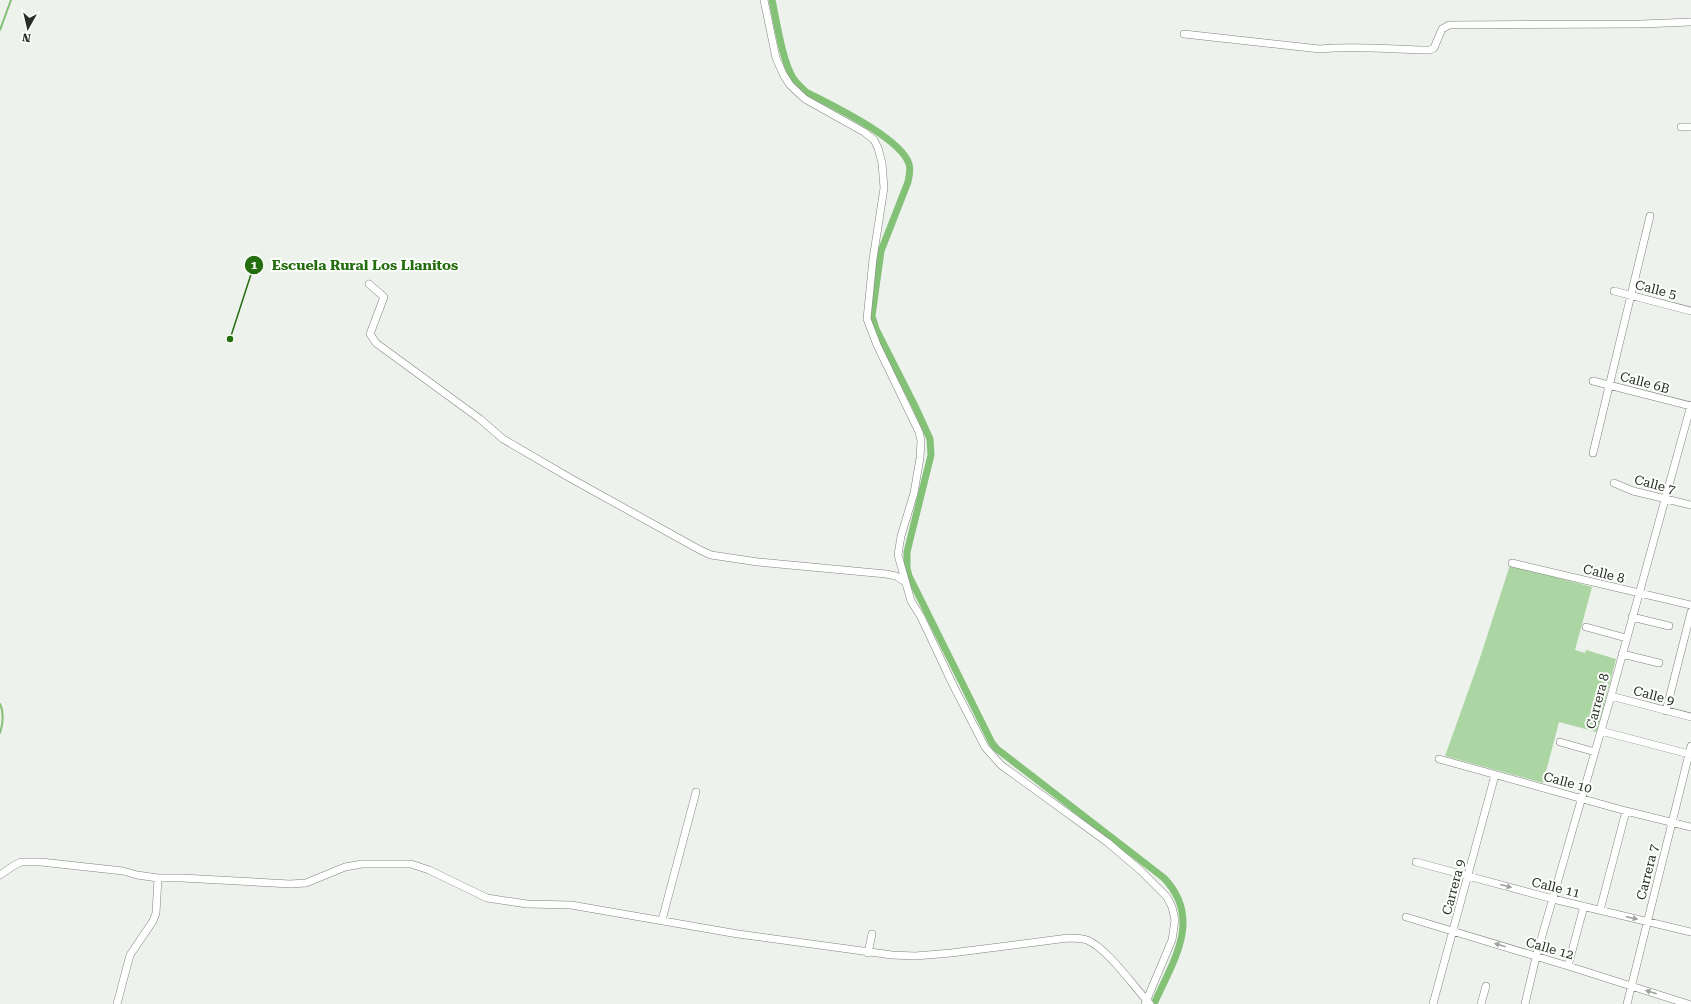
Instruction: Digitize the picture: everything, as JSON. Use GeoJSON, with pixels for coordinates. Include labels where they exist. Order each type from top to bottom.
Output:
{"type":"FeatureCollection","features":[{"type":"Feature","properties":{"kind":"street"},"geometry":{"type":"LineString","coordinates":[[0,875],[21,862],[41,862],[123,871],[158,878],[290,884],[306,883],[338,869],[362,864],[411,864],[429,870],[487,898],[527,904],[571,905],[738,934],[868,953],[915,956],[985,950],[1068,938],[1082,939],[1095,944],[1106,954],[1147,1003],[1165,958],[1174,929],[1175,920],[1168,897],[1145,874],[1107,842],[1001,765],[985,747],[911,601],[899,563],[899,548],[914,493],[920,458],[921,441],[919,432],[877,345],[868,319],[873,259],[884,188],[882,163],[874,140],[864,132],[805,99],[790,86],[776,58],[764,0]]}},
{"type":"Feature","properties":{"kind":"street"},"geometry":{"type":"LineString","coordinates":[[1184,34],[1320,49],[1338,47],[1430,50],[1434,48],[1442,29],[1449,25],[1641,24],[1691,22]]}},
{"type":"Feature","properties":{"kind":"street"},"geometry":{"type":"LineString","coordinates":[[1681,127],[1691,127]]}},
{"type":"Feature","properties":{"kind":"street"},"geometry":{"type":"LineString","coordinates":[[1593,453],[1650,216]]}},
{"type":"Feature","properties":{"kind":"street"},"geometry":{"type":"LineString","coordinates":[[369,284],[384,297],[370,334],[376,343],[480,419],[503,439],[649,522],[712,555],[758,562],[886,574],[896,576],[904,582]]}},
{"type":"Feature","properties":{"kind":"street","name":"Calle 5"},"geometry":{"type":"LineString","coordinates":[[1614,291],[1691,311]]}},
{"type":"Feature","properties":{"kind":"street","name":"Calle 6B"},"geometry":{"type":"LineString","coordinates":[[1594,381],[1691,406]]}},
{"type":"Feature","properties":{"kind":"street","name":"Carrera 8"},"geometry":{"type":"LineString","coordinates":[[1524,1004],[1691,406]]}},
{"type":"Feature","properties":{"kind":"street","name":"Calle 7"},"geometry":{"type":"LineString","coordinates":[[1614,483],[1633,491],[1691,505]]}},
{"type":"Feature","properties":{"kind":"street","name":"Calle 8"},"geometry":{"type":"LineString","coordinates":[[1512,563],[1691,605]]}},
{"type":"Feature","properties":{"kind":"street"},"geometry":{"type":"LineString","coordinates":[[1666,711],[1691,612]]}},
{"type":"Feature","properties":{"kind":"street"},"geometry":{"type":"LineString","coordinates":[[1632,617],[1669,626]]}},
{"type":"Feature","properties":{"kind":"street"},"geometry":{"type":"LineString","coordinates":[[1586,627],[1626,638]]}},
{"type":"Feature","properties":{"kind":"street"},"geometry":{"type":"LineString","coordinates":[[1622,654],[1659,663]]}},
{"type":"Feature","properties":{"kind":"street","name":"Calle 9"},"geometry":{"type":"LineString","coordinates":[[1611,696],[1691,717]]}},
{"type":"Feature","properties":{"kind":"street"},"geometry":{"type":"LineString","coordinates":[[1601,731],[1689,754]]}},
{"type":"Feature","properties":{"kind":"street"},"geometry":{"type":"LineString","coordinates":[[1560,742],[1595,752]]}},
{"type":"Feature","properties":{"kind":"street","name":"Carrera 7"},"geometry":{"type":"LineString","coordinates":[[1627,1004],[1691,746]]}},
{"type":"Feature","properties":{"kind":"street","name":"Calle 10"},"geometry":{"type":"LineString","coordinates":[[1439,760],[1626,811],[1691,827]]}},
{"type":"Feature","properties":{"kind":"street","name":"Carrera 9"},"geometry":{"type":"LineString","coordinates":[[1434,1004],[1495,775]]}},
{"type":"Feature","properties":{"kind":"street"},"geometry":{"type":"LineString","coordinates":[[662,920],[696,792]]}},
{"type":"Feature","properties":{"kind":"street"},"geometry":{"type":"LineString","coordinates":[[1600,910],[1626,811]]}},
{"type":"Feature","properties":{"kind":"street","name":"Calle 11"},"geometry":{"type":"LineString","coordinates":[[1416,862],[1553,899],[1691,932]]}},
{"type":"Feature","properties":{"kind":"street"},"geometry":{"type":"LineString","coordinates":[[117,1004],[130,955],[153,921],[156,913],[158,878]]}},
{"type":"Feature","properties":{"kind":"street"},"geometry":{"type":"LineString","coordinates":[[1568,966],[1584,906]]}},
{"type":"Feature","properties":{"kind":"street","name":"Calle 12"},"geometry":{"type":"LineString","coordinates":[[1406,917],[1688,1004]]}},
{"type":"Feature","properties":{"kind":"street"},"geometry":{"type":"LineString","coordinates":[[868,953],[872,934]]}},
{"type":"Feature","properties":{"kind":"street"},"geometry":{"type":"LineString","coordinates":[[1481,1004],[1486,986]]}},
{"type":"Feature","properties":{"kind":"green space"},"geometry":{"type":"Polygon","coordinates":[[[1510,565],[1592,587],[1575,650],[1585,653],[1586,650],[1616,659],[1597,732],[1559,722],[1543,783],[1445,756],[1479,661],[1510,565]]]}},
{"type":"Feature","properties":{"kind":"waterway"},"geometry":{"type":"LineString","coordinates":[[0,30],[11,0]]}},
{"type":"Feature","properties":{"kind":"waterway"},"geometry":{"type":"LineString","coordinates":[[772,0],[783,51],[789,70],[796,82],[806,92],[864,123],[879,133],[903,154],[910,166],[908,182],[881,251],[872,316],[876,329],[930,439],[931,455],[907,552],[907,568],[909,576],[992,743],[997,749],[1164,878],[1176,893],[1182,909],[1183,925],[1181,940],[1176,956],[1154,1004]]}},
{"type":"Feature","properties":{"kind":"waterway"},"geometry":{"type":"LineString","coordinates":[[0,704],[3,718],[0,733]]}},
{"type":"Feature","properties":{"kind":"place","name":"Escuela Rural Los Llanitos"},"geometry":{"type":"Point","coordinates":[230,339]}}]}
